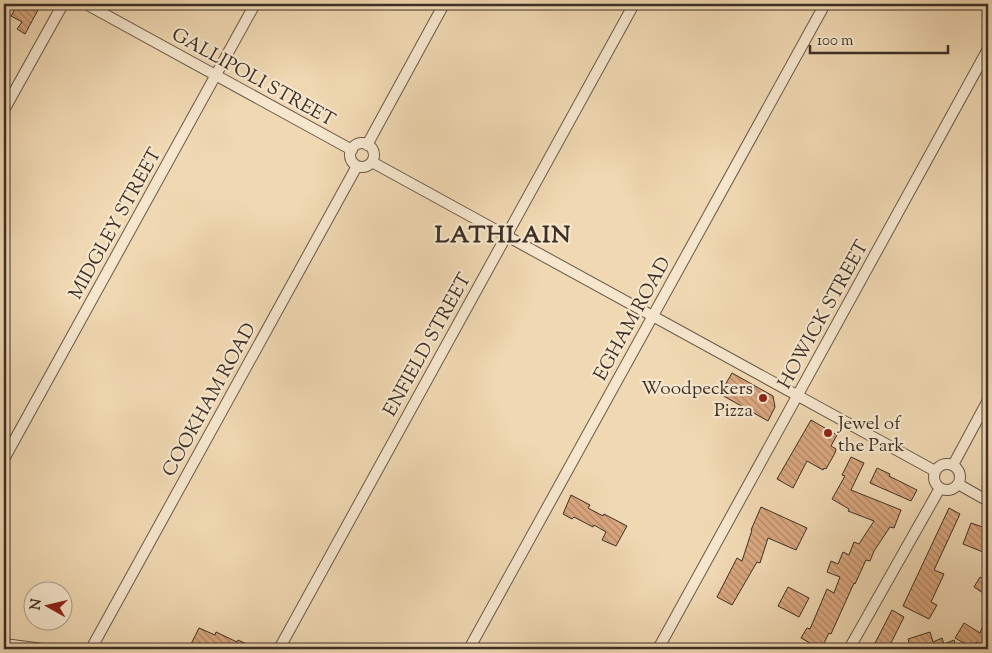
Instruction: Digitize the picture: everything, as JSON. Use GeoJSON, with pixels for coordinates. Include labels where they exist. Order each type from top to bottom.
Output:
{"type":"FeatureCollection","features":[{"type":"Feature","properties":{"kind":"street"},"geometry":{"type":"LineString","coordinates":[[4,110],[63,4]]}},
{"type":"Feature","properties":{"kind":"street","name":"GALLIPOLI STREET"},"geometry":{"type":"LineString","coordinates":[[86,4],[352,150]]}},
{"type":"Feature","properties":{"kind":"street","name":"MIDGLEY STREET"},"geometry":{"type":"LineString","coordinates":[[4,459],[255,4]]}},
{"type":"Feature","properties":{"kind":"street"},"geometry":{"type":"LineString","coordinates":[[367,145],[444,4]]}},
{"type":"Feature","properties":{"kind":"street","name":"ENFIELD STREET"},"geometry":{"type":"LineString","coordinates":[[279,649],[634,4]]}},
{"type":"Feature","properties":{"kind":"street","name":"EGHAM ROAD"},"geometry":{"type":"LineString","coordinates":[[469,649],[825,4]]}},
{"type":"Feature","properties":{"kind":"street","name":"HOWICK STREET"},"geometry":{"type":"LineString","coordinates":[[658,649],[988,49]]}},
{"type":"Feature","properties":{"kind":"street"},"geometry":{"type":"LineString","coordinates":[[360,144],[367,145],[373,150],[372,162],[364,167],[357,166],[350,157],[352,150],[360,144]]}},
{"type":"Feature","properties":{"kind":"street"},"geometry":{"type":"LineString","coordinates":[[372,162],[935,471]]}},
{"type":"Feature","properties":{"kind":"street","name":"COOKHAM ROAD"},"geometry":{"type":"LineString","coordinates":[[90,649],[357,166]]}},
{"type":"Feature","properties":{"kind":"street"},"geometry":{"type":"LineString","coordinates":[[953,465],[988,400]]}},
{"type":"Feature","properties":{"kind":"street"},"geometry":{"type":"LineString","coordinates":[[943,464],[953,465],[960,473],[958,484],[950,490],[940,488],[934,481],[935,471],[943,464]]}},
{"type":"Feature","properties":{"kind":"street"},"geometry":{"type":"LineString","coordinates":[[958,484],[988,501]]}},
{"type":"Feature","properties":{"kind":"street"},"geometry":{"type":"LineString","coordinates":[[849,649],[940,488]]}},
{"type":"Feature","properties":{"kind":"street"},"geometry":{"type":"LineString","coordinates":[[4,644],[43,649]]}},
{"type":"Feature","properties":{"kind":"building"},"geometry":{"type":"Polygon","coordinates":[[[18,4],[27,4],[38,10],[25,34],[17,29],[22,22],[11,16],[18,4]]]}},
{"type":"Feature","properties":{"kind":"building"},"geometry":{"type":"Polygon","coordinates":[[[732,373],[773,396],[775,407],[768,421],[720,394],[732,373]]]}},
{"type":"Feature","properties":{"kind":"building"},"geometry":{"type":"Polygon","coordinates":[[[811,420],[837,435],[831,446],[836,449],[835,453],[826,469],[824,468],[823,470],[807,461],[793,488],[777,479],[811,420]]]}},
{"type":"Feature","properties":{"kind":"building"},"geometry":{"type":"Polygon","coordinates":[[[851,457],[864,463],[851,490],[901,510],[894,528],[890,527],[874,551],[870,561],[866,560],[831,634],[829,633],[821,649],[801,638],[807,628],[810,629],[827,589],[834,593],[840,577],[827,572],[831,561],[838,564],[843,552],[849,555],[854,542],[859,544],[874,521],[848,511],[849,509],[832,499],[845,476],[842,475],[851,457]]]}},
{"type":"Feature","properties":{"kind":"building"},"geometry":{"type":"Polygon","coordinates":[[[877,468],[917,490],[911,501],[870,483],[877,468]]]}},
{"type":"Feature","properties":{"kind":"building"},"geometry":{"type":"Polygon","coordinates":[[[571,495],[590,505],[588,508],[627,526],[616,546],[602,540],[606,532],[594,525],[593,527],[574,517],[572,519],[563,514],[571,495]]]}},
{"type":"Feature","properties":{"kind":"building"},"geometry":{"type":"Polygon","coordinates":[[[761,507],[807,528],[796,550],[768,538],[760,563],[757,562],[732,605],[717,597],[737,558],[742,561],[751,530],[761,507]]]}},
{"type":"Feature","properties":{"kind":"building"},"geometry":{"type":"Polygon","coordinates":[[[949,508],[960,514],[934,570],[944,574],[931,602],[937,605],[929,619],[903,606],[949,508]]]}},
{"type":"Feature","properties":{"kind":"building"},"geometry":{"type":"Polygon","coordinates":[[[971,523],[988,529],[988,554],[963,544],[971,523]]]}},
{"type":"Feature","properties":{"kind":"building"},"geometry":{"type":"Polygon","coordinates":[[[980,577],[988,582],[986,595],[974,587],[980,577]]]}},
{"type":"Feature","properties":{"kind":"building"},"geometry":{"type":"Polygon","coordinates":[[[788,587],[809,598],[799,617],[778,606],[788,587]]]}},
{"type":"Feature","properties":{"kind":"building"},"geometry":{"type":"Polygon","coordinates":[[[892,610],[904,617],[888,649],[872,649],[892,610]]]}},
{"type":"Feature","properties":{"kind":"building"},"geometry":{"type":"Polygon","coordinates":[[[988,613],[988,637],[983,646],[976,642],[973,648],[955,638],[964,623],[980,633],[988,613]]]}},
{"type":"Feature","properties":{"kind":"building"},"geometry":{"type":"Polygon","coordinates":[[[199,628],[215,635],[216,632],[258,649],[196,649],[190,646],[199,628]]]}},
{"type":"Feature","properties":{"kind":"building"},"geometry":{"type":"Polygon","coordinates":[[[930,632],[933,642],[942,638],[944,644],[954,640],[957,649],[911,649],[908,639],[930,632]]]}},
{"type":"Feature","properties":{"kind":"place","name":"Woodpeckers Pizza"},"geometry":{"type":"Point","coordinates":[763,398]}},
{"type":"Feature","properties":{"kind":"place","name":"Jewel of the Park"},"geometry":{"type":"Point","coordinates":[828,433]}},
{"type":"Feature","properties":{"kind":"district","name":"LATHLAIN"},"geometry":{"type":"Point","coordinates":[503,234]}}]}
